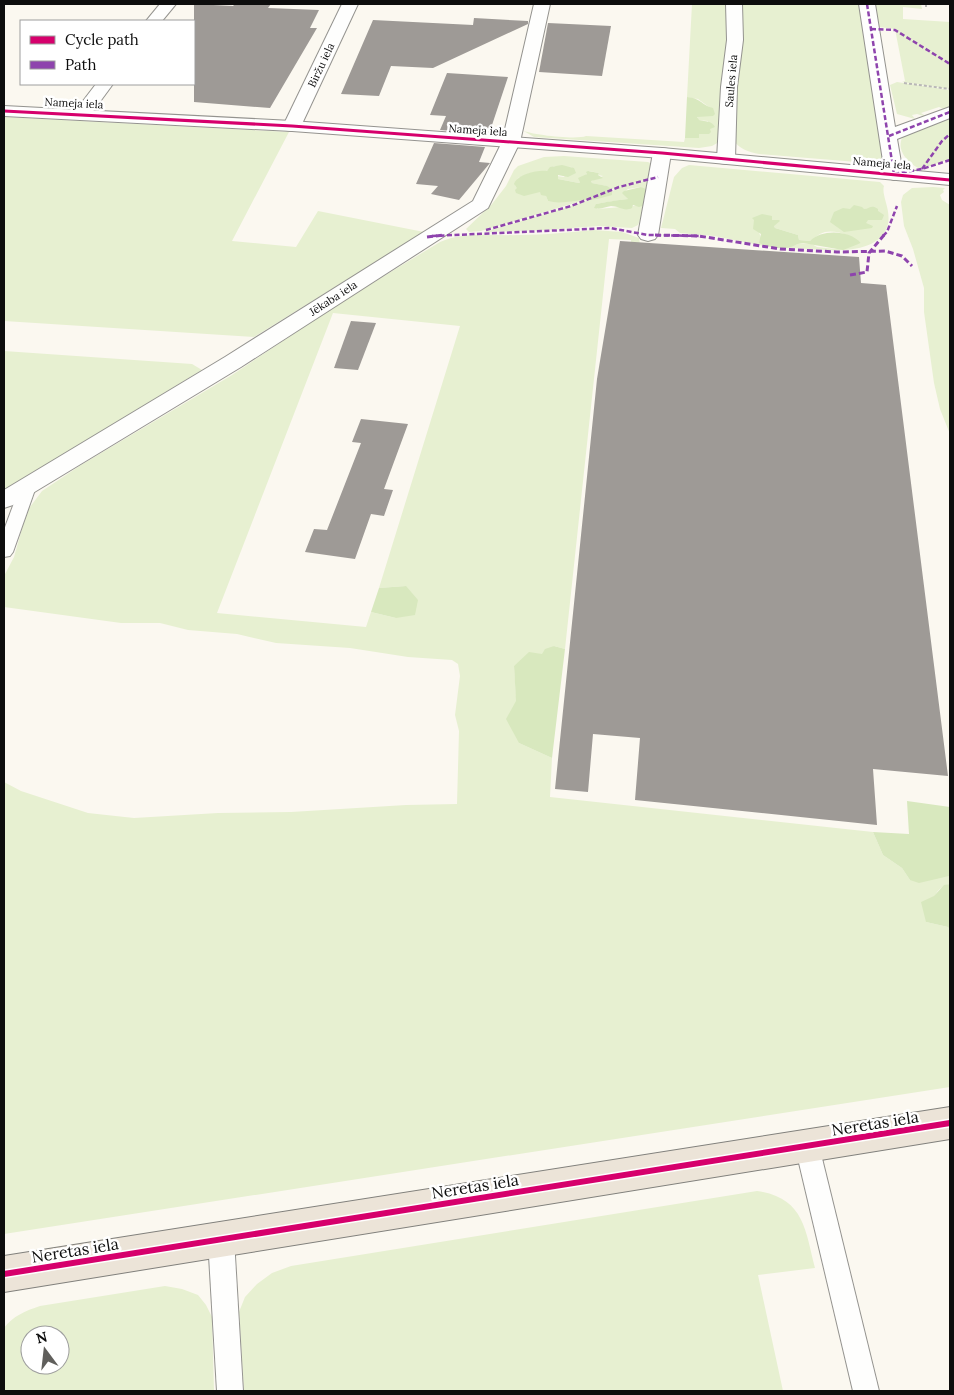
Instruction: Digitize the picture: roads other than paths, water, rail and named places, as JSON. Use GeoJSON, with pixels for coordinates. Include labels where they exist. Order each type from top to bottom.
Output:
{"type":"FeatureCollection","features":[{"type":"Feature","properties":{"kind":"main road","name":"Neretas iela"},"geometry":{"type":"LineString","coordinates":[[4,1274],[950,1123]]}},
{"type":"Feature","properties":{"kind":"street"},"geometry":{"type":"LineString","coordinates":[[155,20],[168,4]]}},
{"type":"Feature","properties":{"kind":"street","name":"Biržu iela"},"geometry":{"type":"LineString","coordinates":[[292,126],[350,4]]}},
{"type":"Feature","properties":{"kind":"street","name":"Jēkaba iela"},"geometry":{"type":"LineString","coordinates":[[4,500],[233,362],[482,204],[510,142],[542,4]]}},
{"type":"Feature","properties":{"kind":"street","name":"Saules iela"},"geometry":{"type":"LineString","coordinates":[[726,159],[729,86],[735,40],[734,4]]}},
{"type":"Feature","properties":{"kind":"street"},"geometry":{"type":"LineString","coordinates":[[867,4],[894,174]]}},
{"type":"Feature","properties":{"kind":"street"},"geometry":{"type":"LineString","coordinates":[[82,114],[104,85]]}},
{"type":"Feature","properties":{"kind":"street","name":"Nameja iela"},"geometry":{"type":"LineString","coordinates":[[4,110],[292,126],[662,153],[950,180]]}},
{"type":"Feature","properties":{"kind":"street"},"geometry":{"type":"LineString","coordinates":[[889,136],[950,112]]}},
{"type":"Feature","properties":{"kind":"street"},"geometry":{"type":"LineString","coordinates":[[648,234],[662,153]]}},
{"type":"Feature","properties":{"kind":"lane"},"geometry":{"type":"LineString","coordinates":[[4,552],[29,484]]}},
{"type":"Feature","properties":{"kind":"lane"},"geometry":{"type":"LineString","coordinates":[[807,1146],[866,1391]]}},
{"type":"Feature","properties":{"kind":"lane"},"geometry":{"type":"LineString","coordinates":[[221,1239],[230,1391]]}}]}
